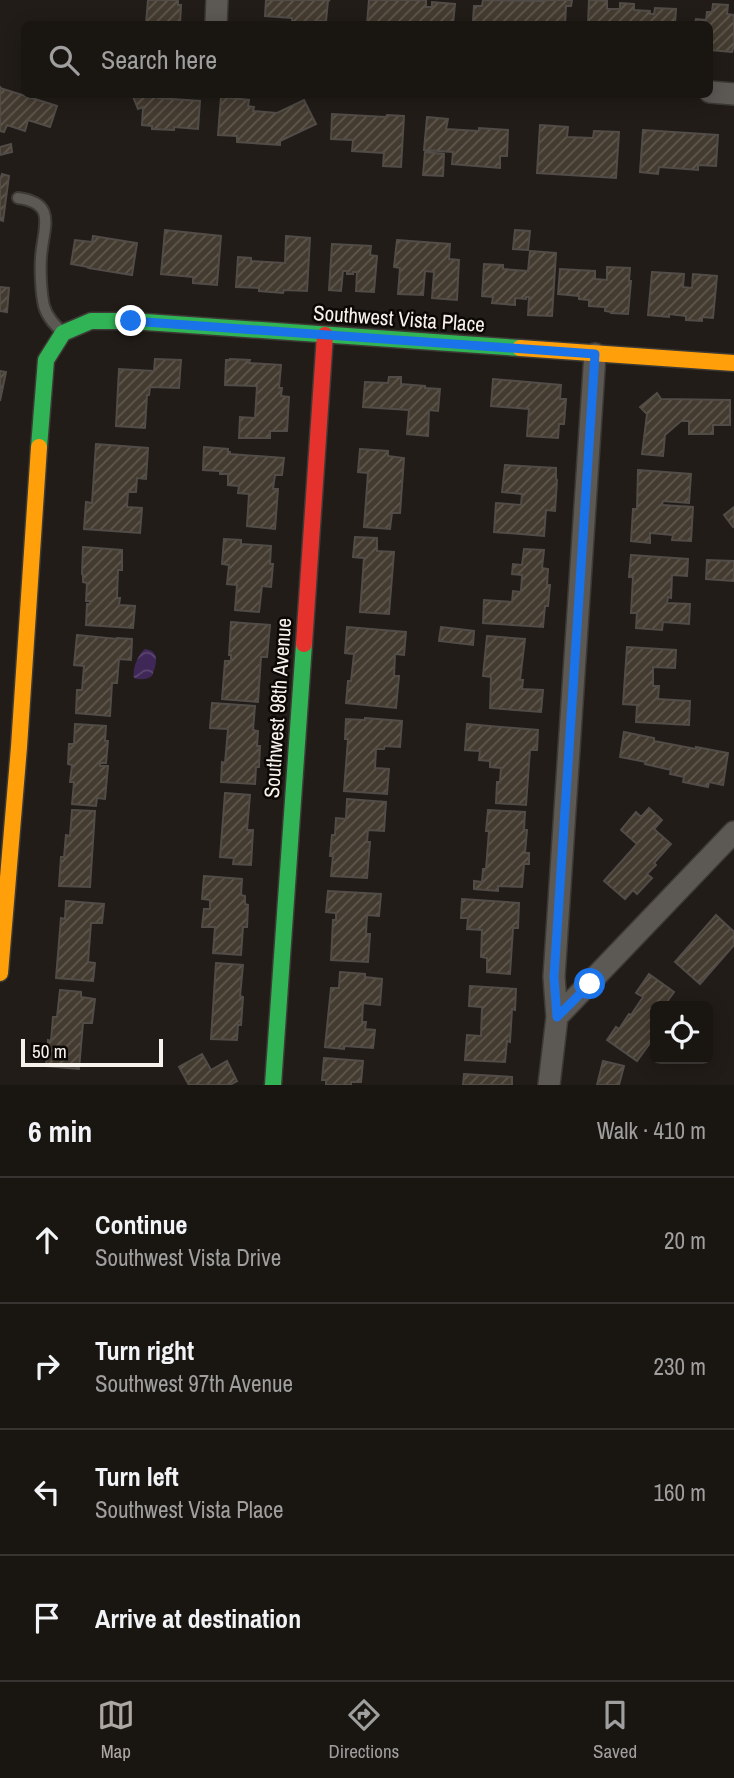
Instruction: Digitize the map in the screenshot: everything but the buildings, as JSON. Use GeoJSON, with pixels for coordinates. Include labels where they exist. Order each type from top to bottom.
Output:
{"type":"FeatureCollection","features":[{"type":"Feature","properties":{"kind":"street"},"geometry":{"type":"LineString","coordinates":[[216,21],[217,0]]}},
{"type":"Feature","properties":{"kind":"street"},"geometry":{"type":"LineString","coordinates":[[713,92],[734,94]]}},
{"type":"Feature","properties":{"kind":"street","name":"Southwest Vista Place"},"geometry":{"type":"LineString","coordinates":[[63,333],[91,321],[131,321],[734,363]]}},
{"type":"Feature","properties":{"kind":"street"},"geometry":{"type":"LineString","coordinates":[[0,973],[46,360],[63,333]]}},
{"type":"Feature","properties":{"kind":"street","name":"Southwest 98th Avenue"},"geometry":{"type":"LineString","coordinates":[[273,1085],[325,335]]}},
{"type":"Feature","properties":{"kind":"street"},"geometry":{"type":"LineString","coordinates":[[549,1085],[557,1017],[554,977],[595,354]]}},
{"type":"Feature","properties":{"kind":"street"},"geometry":{"type":"LineString","coordinates":[[557,1017],[734,832]]}},
{"type":"Feature","properties":{"kind":"lane"},"geometry":{"type":"LineString","coordinates":[[18,198],[36,202],[44,214],[45,235],[41,255],[44,305],[50,318],[63,333]]}},
{"type":"Feature","properties":{"kind":"water"},"geometry":{"type":"Polygon","coordinates":[[[145,649],[155,656],[152,676],[134,678],[136,662],[145,649]]]}},
{"type":"Feature","properties":{"kind":"traffic: fast"},"geometry":{"type":"LineString","coordinates":[[39,447],[46,360],[63,333],[91,321],[131,321],[520,348]]}},
{"type":"Feature","properties":{"kind":"traffic: fast"},"geometry":{"type":"LineString","coordinates":[[273,1085],[304,644]]}},
{"type":"Feature","properties":{"kind":"traffic: slow"},"geometry":{"type":"LineString","coordinates":[[520,348],[734,363]]}},
{"type":"Feature","properties":{"kind":"traffic: slow"},"geometry":{"type":"LineString","coordinates":[[0,973],[19,747],[39,447]]}},
{"type":"Feature","properties":{"kind":"traffic: jam"},"geometry":{"type":"LineString","coordinates":[[304,644],[325,335]]}},
{"type":"Feature","properties":{"kind":"route"},"geometry":{"type":"LineString","coordinates":[[131,321],[595,354],[554,977],[557,1017],[590,984]]}}]}
